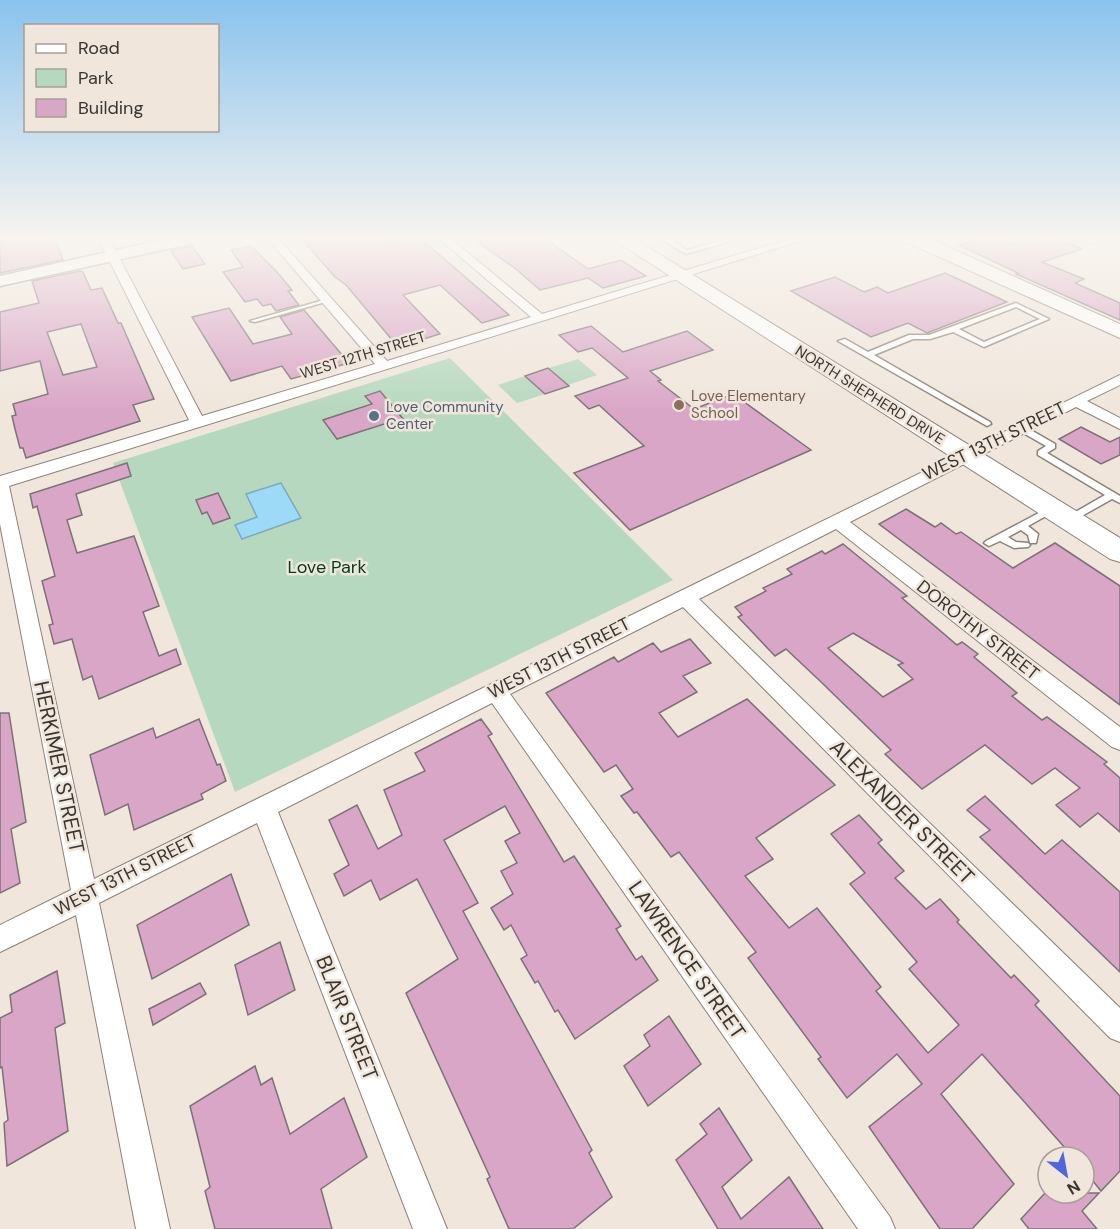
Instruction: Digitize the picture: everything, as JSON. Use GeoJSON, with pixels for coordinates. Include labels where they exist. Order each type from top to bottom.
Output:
{"type":"FeatureCollection","features":[{"type":"Feature","properties":{"kind":"main road","name":"NORTH SHEPHERD DRIVE"},"geometry":{"type":"LineString","coordinates":[[712,295],[1120,552]]}},
{"type":"Feature","properties":{"kind":"main road"},"geometry":{"type":"LineString","coordinates":[[1039,295],[1120,332]]}},
{"type":"Feature","properties":{"kind":"street"},"geometry":{"type":"LineString","coordinates":[[132,295],[198,423]]}},
{"type":"Feature","properties":{"kind":"street"},"geometry":{"type":"LineString","coordinates":[[321,295],[384,366]]}},
{"type":"Feature","properties":{"kind":"street"},"geometry":{"type":"LineString","coordinates":[[512,295],[541,319]]}},
{"type":"Feature","properties":{"kind":"street","name":"WEST 12TH STREET"},"geometry":{"type":"LineString","coordinates":[[0,482],[618,295]]}},
{"type":"Feature","properties":{"kind":"street","name":"WEST 13TH STREET"},"geometry":{"type":"LineString","coordinates":[[0,939],[1120,379]]}},
{"type":"Feature","properties":{"kind":"street"},"geometry":{"type":"LineString","coordinates":[[1076,401],[1120,424]]}},
{"type":"Feature","properties":{"kind":"street","name":"HERKIMER STREET"},"geometry":{"type":"LineString","coordinates":[[0,482],[153,1229]]}},
{"type":"Feature","properties":{"kind":"street","name":"DOROTHY STREET"},"geometry":{"type":"LineString","coordinates":[[836,520],[1120,740]]}},
{"type":"Feature","properties":{"kind":"street","name":"ALEXANDER STREET"},"geometry":{"type":"LineString","coordinates":[[684,596],[1120,1028]]}},
{"type":"Feature","properties":{"kind":"street","name":"LAWRENCE STREET"},"geometry":{"type":"LineString","coordinates":[[495,690],[878,1229]]}},
{"type":"Feature","properties":{"kind":"street","name":"BLAIR STREET"},"geometry":{"type":"LineString","coordinates":[[263,806],[430,1229]]}},
{"type":"Feature","properties":{"kind":"lane"},"geometry":{"type":"LineString","coordinates":[[253,321],[326,301]]}},
{"type":"Feature","properties":{"kind":"lane"},"geometry":{"type":"LineString","coordinates":[[868,355],[912,337],[930,337],[1016,305],[1046,319],[984,345],[953,329]]}},
{"type":"Feature","properties":{"kind":"lane"},"geometry":{"type":"LineString","coordinates":[[842,341],[987,424]]}},
{"type":"Feature","properties":{"kind":"lane"},"geometry":{"type":"LineString","coordinates":[[1021,428],[1052,446],[1041,453],[1116,498]]}},
{"type":"Feature","properties":{"kind":"lane"},"geometry":{"type":"LineString","coordinates":[[989,543],[1022,526],[1116,498]]}},
{"type":"Feature","properties":{"kind":"lane"},"geometry":{"type":"LineString","coordinates":[[1001,537],[1014,544],[1029,543],[1033,534],[1022,526]]}},
{"type":"Feature","properties":{"kind":"green space","name":"Love Park"},"geometry":{"type":"Polygon","coordinates":[[[450,358],[673,580],[235,792],[113,463],[450,358]]]}},
{"type":"Feature","properties":{"kind":"green space"},"geometry":{"type":"Polygon","coordinates":[[[578,359],[597,375],[568,385],[549,368],[578,359]]]}},
{"type":"Feature","properties":{"kind":"green space"},"geometry":{"type":"Polygon","coordinates":[[[525,376],[545,394],[517,403],[498,385],[525,376]]]}},
{"type":"Feature","properties":{"kind":"water"},"geometry":{"type":"Polygon","coordinates":[[[281,483],[301,518],[242,539],[235,525],[257,517],[246,494],[281,483]]]}},
{"type":"Feature","properties":{"kind":"building"},"geometry":{"type":"Polygon","coordinates":[[[37,295],[105,295],[118,323],[121,323],[154,399],[133,405],[140,421],[26,458],[23,448],[20,448],[15,429],[12,416],[16,415],[13,404],[48,394],[40,361],[0,371],[0,312],[39,303],[37,295]],[[81,324],[47,332],[63,375],[97,367],[81,324]]]}},
{"type":"Feature","properties":{"kind":"building"},"geometry":{"type":"Polygon","coordinates":[[[240,295],[291,295],[299,305],[276,311],[271,304],[263,306],[257,299],[245,302],[240,295]]]}},
{"type":"Feature","properties":{"kind":"building"},"geometry":{"type":"Polygon","coordinates":[[[355,295],[403,295],[440,334],[398,347],[355,295]]]}},
{"type":"Feature","properties":{"kind":"building"},"geometry":{"type":"Polygon","coordinates":[[[451,295],[486,295],[509,315],[482,323],[451,295]]]}},
{"type":"Feature","properties":{"kind":"building"},"geometry":{"type":"Polygon","coordinates":[[[799,295],[993,295],[1007,302],[927,333],[908,323],[871,337],[799,295]]]}},
{"type":"Feature","properties":{"kind":"building"},"geometry":{"type":"Polygon","coordinates":[[[1064,295],[1103,295],[1120,303],[1120,320],[1064,295]]]}},
{"type":"Feature","properties":{"kind":"building"},"geometry":{"type":"Polygon","coordinates":[[[229,308],[253,344],[292,334],[280,317],[304,310],[349,363],[291,379],[282,366],[231,381],[192,317],[229,308]]]}},
{"type":"Feature","properties":{"kind":"building"},"geometry":{"type":"Polygon","coordinates":[[[591,326],[623,352],[687,331],[713,350],[650,371],[661,380],[658,381],[694,409],[733,394],[811,450],[630,530],[574,473],[644,446],[599,405],[589,409],[575,396],[628,378],[592,348],[578,352],[559,335],[591,326]]]}},
{"type":"Feature","properties":{"kind":"building"},"geometry":{"type":"Polygon","coordinates":[[[548,368],[569,386],[545,394],[525,376],[548,368]]]}},
{"type":"Feature","properties":{"kind":"building","name":"Love Community Center"},"geometry":{"type":"Polygon","coordinates":[[[380,391],[404,420],[337,439],[323,420],[372,404],[365,396],[380,391]]]}},
{"type":"Feature","properties":{"kind":"building"},"geometry":{"type":"Polygon","coordinates":[[[1081,427],[1110,442],[1120,437],[1120,455],[1101,464],[1059,439],[1081,427]]]}},
{"type":"Feature","properties":{"kind":"building"},"geometry":{"type":"Polygon","coordinates":[[[127,463],[131,476],[76,494],[82,515],[67,520],[77,553],[134,536],[159,606],[143,612],[159,656],[176,649],[181,664],[99,699],[92,676],[83,680],[72,639],[54,644],[49,625],[53,624],[42,581],[55,576],[37,506],[33,508],[30,494],[127,463]]]}},
{"type":"Feature","properties":{"kind":"building"},"geometry":{"type":"Polygon","coordinates":[[[218,493],[230,518],[213,524],[207,512],[202,514],[196,500],[218,493]]]}},
{"type":"Feature","properties":{"kind":"building"},"geometry":{"type":"Polygon","coordinates":[[[906,509],[935,527],[941,523],[956,534],[961,532],[1013,568],[1055,543],[1120,586],[1120,705],[879,524],[906,509]]]}},
{"type":"Feature","properties":{"kind":"building"},"geometry":{"type":"Polygon","coordinates":[[[843,544],[907,596],[902,598],[957,645],[962,642],[978,654],[974,657],[1017,693],[1012,696],[1042,720],[1047,717],[1107,762],[1104,764],[1120,778],[1120,832],[1098,813],[1080,827],[1056,805],[1080,788],[1055,768],[1032,784],[985,745],[922,789],[885,754],[891,750],[786,649],[775,656],[738,617],[742,615],[735,607],[766,591],[763,588],[792,574],[787,569],[822,551],[825,554],[843,544]],[[853,633],[828,648],[883,697],[913,679],[898,665],[903,663],[853,633]]]}},
{"type":"Feature","properties":{"kind":"building"},"geometry":{"type":"Polygon","coordinates":[[[690,639],[711,663],[683,676],[697,692],[659,713],[678,737],[747,699],[835,785],[756,838],[773,859],[745,876],[789,928],[817,908],[881,987],[876,991],[928,1053],[959,1025],[909,969],[917,962],[850,884],[865,873],[831,834],[859,815],[882,840],[878,843],[904,871],[895,878],[926,909],[940,899],[959,920],[957,922],[1011,978],[1014,975],[1039,1001],[1035,1005],[1120,1096],[1120,1171],[1101,1191],[1096,1185],[1096,1145],[1062,1145],[982,1054],[941,1094],[1014,1184],[972,1229],[940,1229],[869,1127],[922,1084],[897,1054],[847,1098],[818,1059],[821,1057],[748,958],[756,952],[679,852],[671,857],[637,812],[634,813],[621,796],[633,789],[616,765],[604,772],[546,693],[614,657],[618,662],[653,643],[661,652],[690,639]]]}},
{"type":"Feature","properties":{"kind":"building"},"geometry":{"type":"Polygon","coordinates":[[[0,713],[9,713],[26,822],[11,829],[20,883],[0,893],[0,713]]]}},
{"type":"Feature","properties":{"kind":"building"},"geometry":{"type":"Polygon","coordinates":[[[199,719],[217,765],[220,764],[226,781],[201,794],[203,799],[134,830],[128,804],[105,815],[90,755],[153,728],[156,738],[199,719]]]}},
{"type":"Feature","properties":{"kind":"building"},"geometry":{"type":"Polygon","coordinates":[[[481,719],[492,734],[488,736],[564,862],[574,856],[621,926],[616,929],[636,960],[642,956],[658,980],[575,1039],[558,1010],[555,1012],[538,981],[535,983],[521,959],[527,955],[511,925],[504,930],[491,908],[513,894],[501,871],[517,863],[505,841],[520,833],[505,806],[444,840],[478,903],[463,911],[592,1150],[589,1153],[612,1197],[573,1229],[509,1229],[487,1179],[490,1177],[406,993],[458,959],[417,879],[380,900],[371,880],[344,896],[334,874],[349,865],[329,820],[357,805],[378,849],[402,835],[384,790],[425,771],[415,753],[481,719]]]}},
{"type":"Feature","properties":{"kind":"building"},"geometry":{"type":"Polygon","coordinates":[[[985,796],[1045,854],[1062,840],[1120,892],[1120,972],[980,837],[990,830],[967,810],[985,796]]]}},
{"type":"Feature","properties":{"kind":"building"},"geometry":{"type":"Polygon","coordinates":[[[231,874],[249,925],[152,979],[137,925],[231,874]]]}},
{"type":"Feature","properties":{"kind":"building"},"geometry":{"type":"Polygon","coordinates":[[[280,942],[295,990],[248,1015],[235,965],[280,942]]]}},
{"type":"Feature","properties":{"kind":"building"},"geometry":{"type":"Polygon","coordinates":[[[57,971],[65,1023],[55,1028],[68,1131],[7,1166],[4,1123],[8,1120],[2,1067],[0,1068],[0,1018],[12,1012],[10,995],[57,971]]]}},
{"type":"Feature","properties":{"kind":"building"},"geometry":{"type":"Polygon","coordinates":[[[200,983],[206,994],[153,1025],[149,1009],[200,983]]]}},
{"type":"Feature","properties":{"kind":"building"},"geometry":{"type":"Polygon","coordinates":[[[669,1016],[701,1064],[648,1106],[624,1066],[650,1046],[644,1035],[669,1016]]]}},
{"type":"Feature","properties":{"kind":"building"},"geometry":{"type":"Polygon","coordinates":[[[255,1066],[261,1085],[272,1078],[290,1134],[344,1098],[367,1157],[321,1189],[332,1229],[215,1229],[205,1191],[210,1187],[190,1106],[255,1066]]]}},
{"type":"Feature","properties":{"kind":"building"},"geometry":{"type":"Polygon","coordinates":[[[719,1108],[752,1160],[722,1187],[741,1219],[789,1177],[823,1229],[718,1229],[676,1160],[707,1134],[700,1124],[719,1108]]]}},
{"type":"Feature","properties":{"kind":"building"},"geometry":{"type":"Polygon","coordinates":[[[1036,1203],[1036,1205],[1088,1205],[1082,1211],[1097,1229],[1029,1229],[1021,1219],[1036,1203]]]}},
{"type":"Feature","properties":{"kind":"place","name":"Love Elementary School"},"geometry":{"type":"Point","coordinates":[679,405]}},
{"type":"Feature","properties":{"kind":"place","name":"Love Community Center"},"geometry":{"type":"Point","coordinates":[374,416]}}]}
